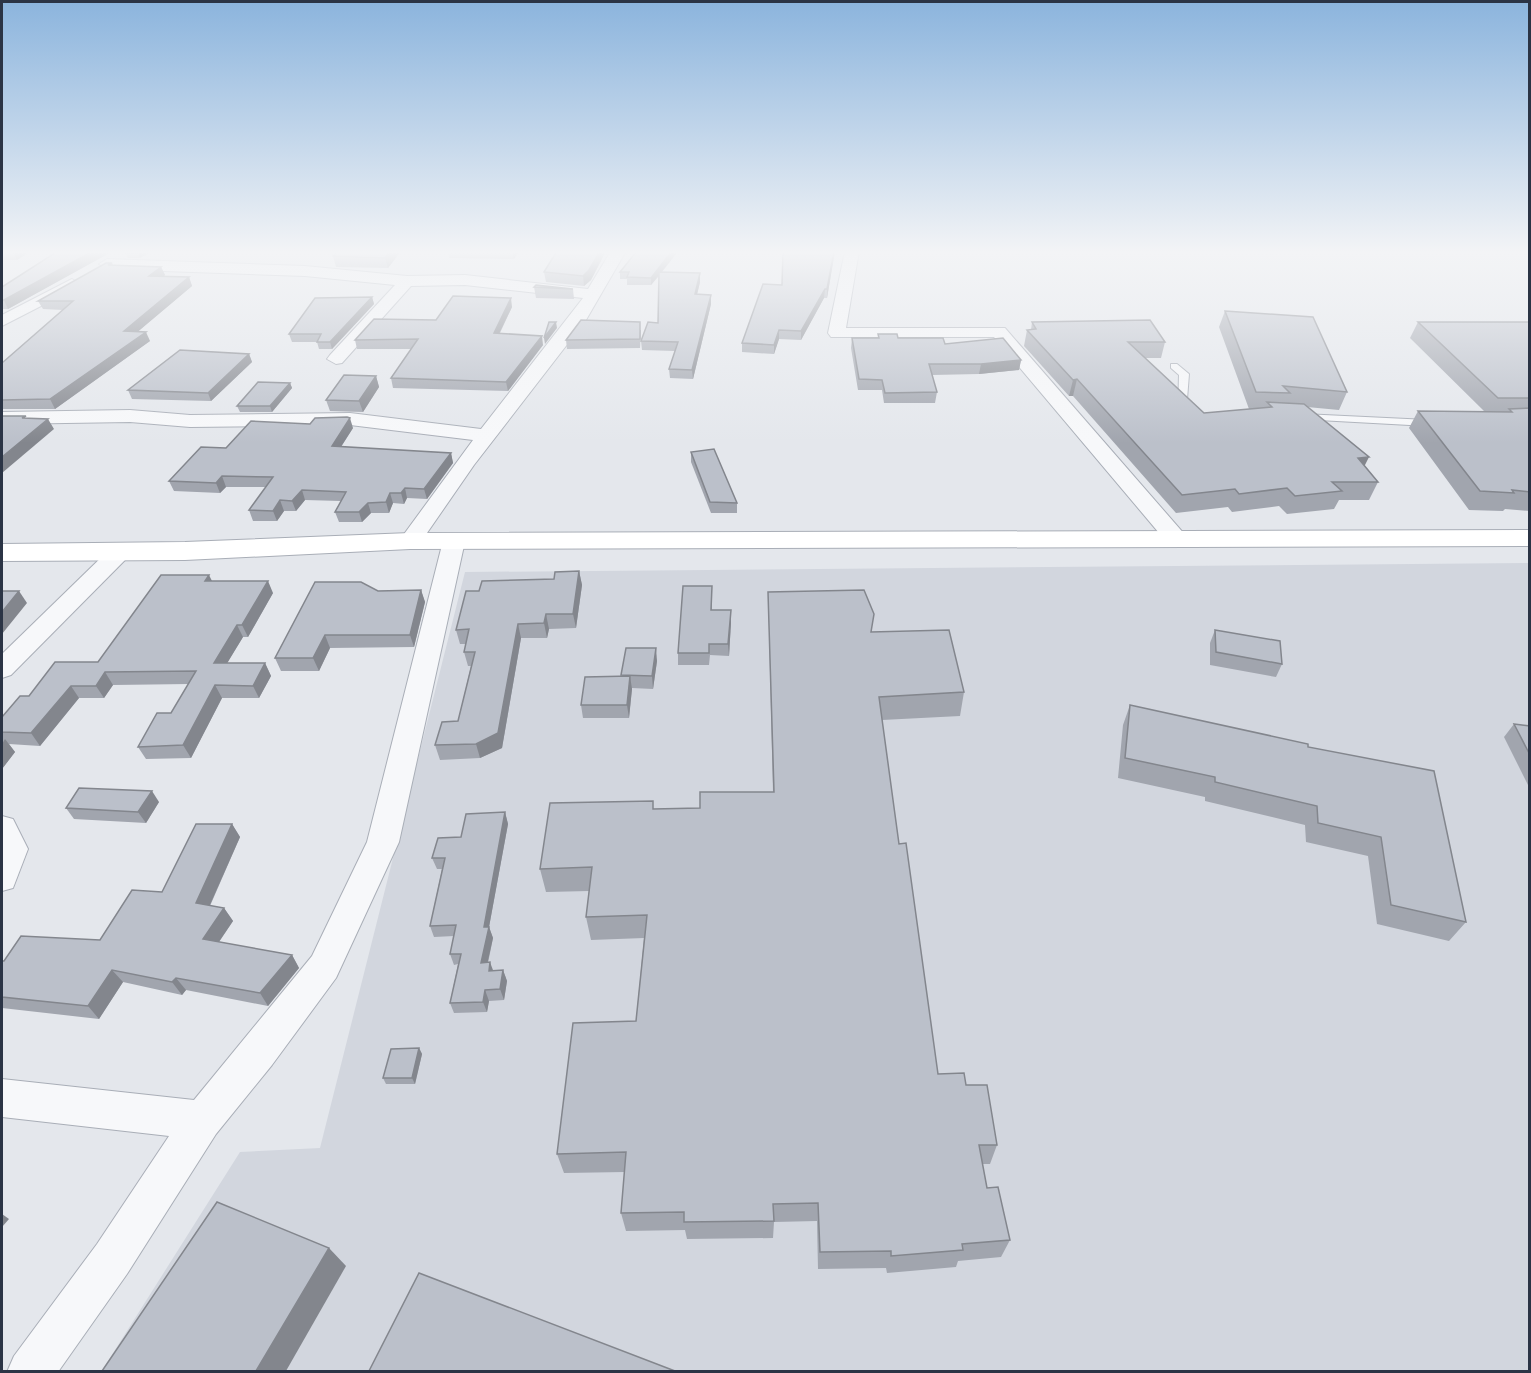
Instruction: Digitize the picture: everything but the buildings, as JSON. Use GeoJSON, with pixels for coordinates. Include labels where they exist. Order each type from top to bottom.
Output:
{"type":"FeatureCollection","features":[{"type":"Feature","properties":{"kind":"street"},"geometry":{"type":"LineString","coordinates":[[336,359],[376,315]]}},
{"type":"Feature","properties":{"kind":"street"},"geometry":{"type":"LineString","coordinates":[[410,541],[486,436],[579,315]]}},
{"type":"Feature","properties":{"kind":"street"},"geometry":{"type":"LineString","coordinates":[[840,315],[837,333],[999,332],[1178,540]]}},
{"type":"Feature","properties":{"kind":"street"},"geometry":{"type":"LineString","coordinates":[[2,418],[130,416],[190,421],[350,419],[486,436]]}},
{"type":"Feature","properties":{"kind":"street"},"geometry":{"type":"LineString","coordinates":[[2,554],[119,553],[410,541],[1530,538]]}},
{"type":"Feature","properties":{"kind":"street"},"geometry":{"type":"LineString","coordinates":[[30,1371],[112,1259],[202,1120],[259,1052],[324,967],[383,842],[454,541]]}},
{"type":"Feature","properties":{"kind":"street"},"geometry":{"type":"LineString","coordinates":[[2,669],[119,553]]}},
{"type":"Feature","properties":{"kind":"street"},"geometry":{"type":"LineString","coordinates":[[2,828],[12,849],[2,878]]}},
{"type":"Feature","properties":{"kind":"street"},"geometry":{"type":"LineString","coordinates":[[2,1098],[202,1120]]}},
{"type":"Feature","properties":{"kind":"lane"},"geometry":{"type":"LineString","coordinates":[[1174,366],[1184,374],[1183,410],[1186,415],[1194,418]]}},
{"type":"Feature","properties":{"kind":"lane"},"geometry":{"type":"LineString","coordinates":[[1296,416],[1440,423]]}},
{"type":"Feature","properties":{"kind":"shaded area"},"geometry":{"type":"Polygon","coordinates":[[[1529,563],[1529,1371],[101,1372],[240,1152],[320,1148],[465,572],[1529,563]]]}}]}
